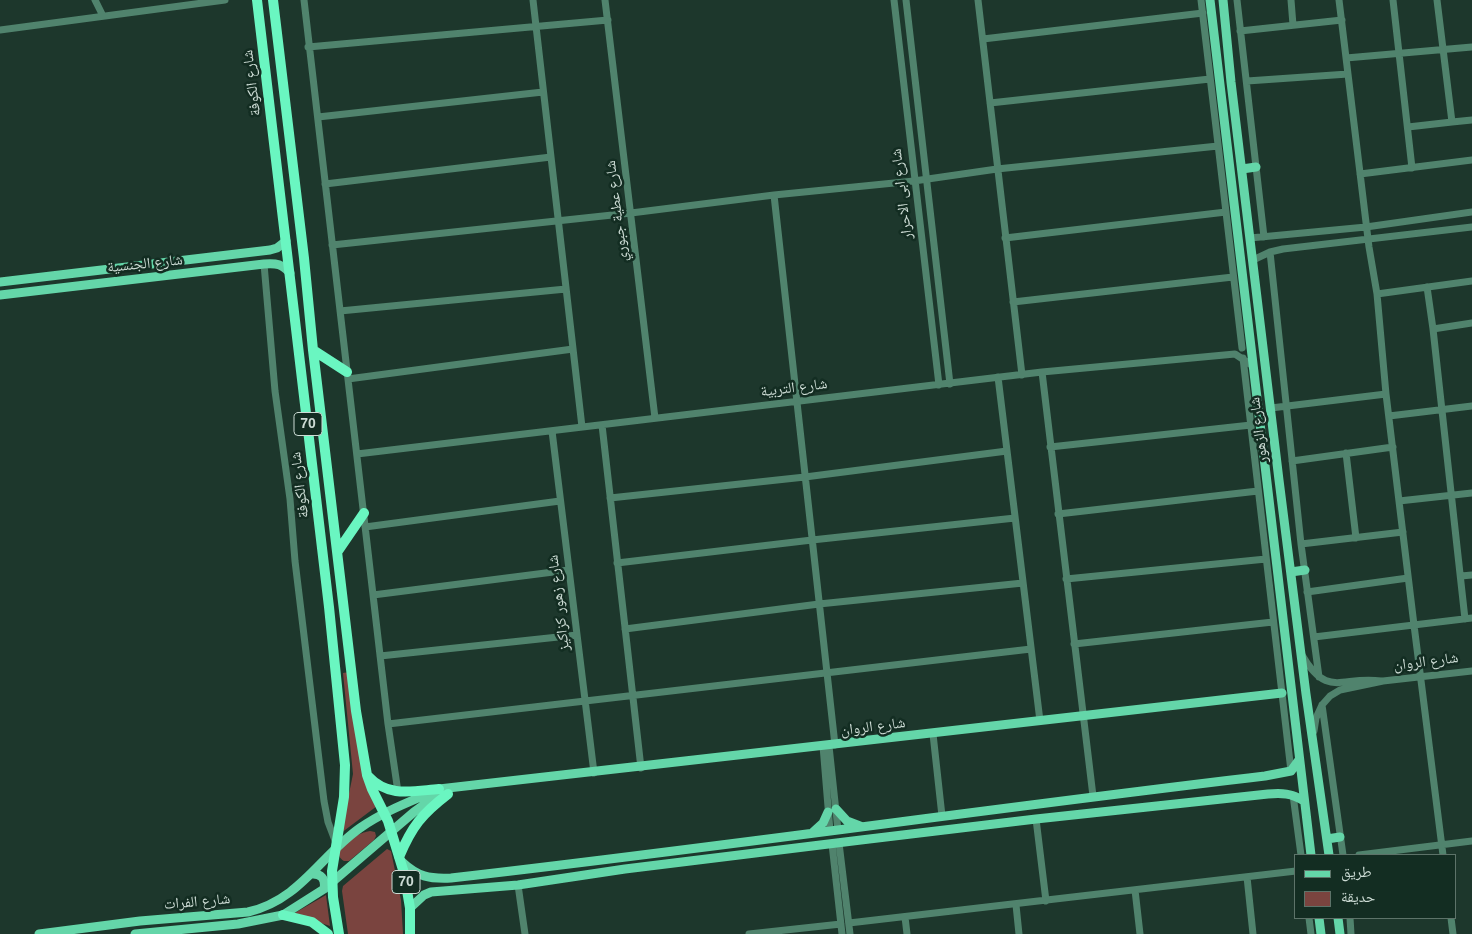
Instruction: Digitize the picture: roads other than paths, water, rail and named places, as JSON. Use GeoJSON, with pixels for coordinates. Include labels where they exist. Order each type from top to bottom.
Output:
{"type":"FeatureCollection","features":[{"type":"Feature","properties":{"kind":"highway","name":"شارع الكوفة"},"geometry":{"type":"LineString","coordinates":[[257,0],[329,607],[344,765],[344,797],[336,845]]}},
{"type":"Feature","properties":{"kind":"highway","name":"شارع الكوفة"},"geometry":{"type":"LineString","coordinates":[[273,0],[356,711],[367,775],[391,831]]}},
{"type":"Feature","properties":{"kind":"highway"},"geometry":{"type":"LineString","coordinates":[[286,239],[296,240],[301,232]]}},
{"type":"Feature","properties":{"kind":"highway"},"geometry":{"type":"LineString","coordinates":[[314,350],[348,376]]}},
{"type":"Feature","properties":{"kind":"highway"},"geometry":{"type":"LineString","coordinates":[[338,551],[364,513]]}},
{"type":"Feature","properties":{"kind":"highway"},"geometry":{"type":"LineString","coordinates":[[367,775],[375,784],[398,792],[444,792]]}},
{"type":"Feature","properties":{"kind":"highway"},"geometry":{"type":"LineString","coordinates":[[400,859],[414,826],[444,792]]}},
{"type":"Feature","properties":{"kind":"highway","name":"70"},"geometry":{"type":"LineString","coordinates":[[391,831],[400,859],[410,908],[410,934]]}},
{"type":"Feature","properties":{"kind":"highway","name":"70"},"geometry":{"type":"LineString","coordinates":[[336,845],[333,881],[334,910],[339,934]]}},
{"type":"Feature","properties":{"kind":"highway"},"geometry":{"type":"LineString","coordinates":[[283,915],[312,922],[328,934]]}},
{"type":"Feature","properties":{"kind":"main road","name":"شارع الزهور"},"geometry":{"type":"LineString","coordinates":[[1210,0],[1219,74],[1226,170],[1249,333],[1267,482],[1281,649],[1299,760],[1311,854]]}},
{"type":"Feature","properties":{"kind":"main road","name":"شارع الزهور"},"geometry":{"type":"LineString","coordinates":[[1223,0],[1279,480],[1301,654],[1330,854]]}},
{"type":"Feature","properties":{"kind":"main road"},"geometry":{"type":"LineString","coordinates":[[1216,49],[1222,51],[1228,47]]}},
{"type":"Feature","properties":{"kind":"main road"},"geometry":{"type":"LineString","coordinates":[[1219,74],[1224,70],[1230,72]]}},
{"type":"Feature","properties":{"kind":"main road"},"geometry":{"type":"LineString","coordinates":[[1242,169],[1256,167]]}},
{"type":"Feature","properties":{"kind":"main road","name":"شارع الجنسية"},"geometry":{"type":"LineString","coordinates":[[0,282],[263,251],[277,248],[286,239]]}},
{"type":"Feature","properties":{"kind":"main road"},"geometry":{"type":"LineString","coordinates":[[263,251],[264,264]]}},
{"type":"Feature","properties":{"kind":"main road"},"geometry":{"type":"LineString","coordinates":[[178,260],[181,266],[180,274]]}},
{"type":"Feature","properties":{"kind":"main road","name":"شارع الجنسية"},"geometry":{"type":"LineString","coordinates":[[0,295],[276,263],[283,265],[290,273]]}},
{"type":"Feature","properties":{"kind":"main road"},"geometry":{"type":"LineString","coordinates":[[1264,462],[1271,463],[1277,459]]}},
{"type":"Feature","properties":{"kind":"main road"},"geometry":{"type":"LineString","coordinates":[[1267,482],[1272,478],[1279,480]]}},
{"type":"Feature","properties":{"kind":"main road"},"geometry":{"type":"LineString","coordinates":[[1291,572],[1304,570]]}},
{"type":"Feature","properties":{"kind":"main road","name":"شارع الروان"},"geometry":{"type":"LineString","coordinates":[[336,845],[384,812],[468,786],[640,768],[1282,693]]}},
{"type":"Feature","properties":{"kind":"main road"},"geometry":{"type":"LineString","coordinates":[[400,859],[414,873],[440,878],[624,858],[1093,796],[1238,780],[1291,771],[1299,760]]}},
{"type":"Feature","properties":{"kind":"main road"},"geometry":{"type":"LineString","coordinates":[[1238,780],[1241,797]]}},
{"type":"Feature","properties":{"kind":"main road","name":"شارع الروان"},"geometry":{"type":"LineString","coordinates":[[333,881],[391,831],[444,792]]}},
{"type":"Feature","properties":{"kind":"main road"},"geometry":{"type":"LineString","coordinates":[[410,908],[424,894],[431,892],[518,885],[625,869],[898,835],[1284,793],[1304,801]]}},
{"type":"Feature","properties":{"kind":"main road"},"geometry":{"type":"LineString","coordinates":[[809,834],[823,823],[832,810],[847,821],[863,826]]}},
{"type":"Feature","properties":{"kind":"main road"},"geometry":{"type":"LineString","coordinates":[[897,822],[898,835]]}},
{"type":"Feature","properties":{"kind":"main road"},"geometry":{"type":"LineString","coordinates":[[1327,839],[1340,837]]}},
{"type":"Feature","properties":{"kind":"main road","name":"شارع الفرات"},"geometry":{"type":"LineString","coordinates":[[44,934],[140,921],[248,912],[263,908],[278,901],[297,888],[336,845]]}},
{"type":"Feature","properties":{"kind":"main road"},"geometry":{"type":"LineString","coordinates":[[624,858],[622,864],[625,869]]}},
{"type":"Feature","properties":{"kind":"main road"},"geometry":{"type":"LineString","coordinates":[[311,874],[322,877],[324,889]]}},
{"type":"Feature","properties":{"kind":"main road","name":"شارع الفرات"},"geometry":{"type":"LineString","coordinates":[[136,934],[238,924],[283,915],[324,889],[333,881]]}},
{"type":"Feature","properties":{"kind":"main road"},"geometry":{"type":"LineString","coordinates":[[1319,919],[1322,934]]}},
{"type":"Feature","properties":{"kind":"main road"},"geometry":{"type":"LineString","coordinates":[[1338,919],[1340,933]]}},
{"type":"Feature","properties":{"kind":"street"},"geometry":{"type":"LineString","coordinates":[[95,0],[103,16]]}},
{"type":"Feature","properties":{"kind":"street"},"geometry":{"type":"LineString","coordinates":[[167,0],[171,8]]}},
{"type":"Feature","properties":{"kind":"street"},"geometry":{"type":"LineString","coordinates":[[1,28],[225,0]]}},
{"type":"Feature","properties":{"kind":"street"},"geometry":{"type":"LineString","coordinates":[[304,0],[388,724],[398,792]]}},
{"type":"Feature","properties":{"kind":"street"},"geometry":{"type":"LineString","coordinates":[[533,0],[582,427]]}},
{"type":"Feature","properties":{"kind":"street","name":"شارع عطية جبوري"},"geometry":{"type":"LineString","coordinates":[[605,0],[655,418]]}},
{"type":"Feature","properties":{"kind":"street","name":"شارع ابی الاحرار"},"geometry":{"type":"LineString","coordinates":[[894,0],[939,385]]}},
{"type":"Feature","properties":{"kind":"street","name":"شارع ابی الاحرار"},"geometry":{"type":"LineString","coordinates":[[906,0],[950,384]]}},
{"type":"Feature","properties":{"kind":"street"},"geometry":{"type":"LineString","coordinates":[[978,0],[1022,374]]}},
{"type":"Feature","properties":{"kind":"street"},"geometry":{"type":"LineString","coordinates":[[1201,0],[1218,146],[1226,170],[1226,212],[1242,348]]}},
{"type":"Feature","properties":{"kind":"street"},"geometry":{"type":"LineString","coordinates":[[1237,0],[1264,237]]}},
{"type":"Feature","properties":{"kind":"street"},"geometry":{"type":"LineString","coordinates":[[1291,0],[1294,25]]}},
{"type":"Feature","properties":{"kind":"street"},"geometry":{"type":"LineString","coordinates":[[1339,0],[1366,227],[1377,294],[1386,394],[1420,677],[1444,854]]}},
{"type":"Feature","properties":{"kind":"street"},"geometry":{"type":"LineString","coordinates":[[1393,0],[1412,168]]}},
{"type":"Feature","properties":{"kind":"street"},"geometry":{"type":"LineString","coordinates":[[1437,0],[1452,122]]}},
{"type":"Feature","properties":{"kind":"street"},"geometry":{"type":"LineString","coordinates":[[983,39],[1203,13]]}},
{"type":"Feature","properties":{"kind":"street"},"geometry":{"type":"LineString","coordinates":[[308,47],[608,20]]}},
{"type":"Feature","properties":{"kind":"street"},"geometry":{"type":"LineString","coordinates":[[1240,31],[1342,20]]}},
{"type":"Feature","properties":{"kind":"street"},"geometry":{"type":"LineString","coordinates":[[1346,58],[1472,47]]}},
{"type":"Feature","properties":{"kind":"street"},"geometry":{"type":"LineString","coordinates":[[1247,82],[1348,74]]}},
{"type":"Feature","properties":{"kind":"street"},"geometry":{"type":"LineString","coordinates":[[990,103],[1210,79]]}},
{"type":"Feature","properties":{"kind":"street"},"geometry":{"type":"LineString","coordinates":[[318,117],[543,92]]}},
{"type":"Feature","properties":{"kind":"street"},"geometry":{"type":"LineString","coordinates":[[1408,127],[1472,120]]}},
{"type":"Feature","properties":{"kind":"street"},"geometry":{"type":"LineString","coordinates":[[332,245],[914,181],[998,168],[1218,146]]}},
{"type":"Feature","properties":{"kind":"street"},"geometry":{"type":"LineString","coordinates":[[325,184],[551,157]]}},
{"type":"Feature","properties":{"kind":"street"},"geometry":{"type":"LineString","coordinates":[[1360,174],[1472,160]]}},
{"type":"Feature","properties":{"kind":"street"},"geometry":{"type":"LineString","coordinates":[[774,195],[827,673],[834,830]]}},
{"type":"Feature","properties":{"kind":"street"},"geometry":{"type":"LineString","coordinates":[[1005,238],[1226,212]]}},
{"type":"Feature","properties":{"kind":"street"},"geometry":{"type":"LineString","coordinates":[[1250,238],[1366,227],[1472,212]]}},
{"type":"Feature","properties":{"kind":"street"},"geometry":{"type":"LineString","coordinates":[[1380,225],[1382,238]]}},
{"type":"Feature","properties":{"kind":"street"},"geometry":{"type":"LineString","coordinates":[[1253,260],[1270,252],[1284,249],[1472,227]]}},
{"type":"Feature","properties":{"kind":"street"},"geometry":{"type":"LineString","coordinates":[[1270,252],[1301,544],[1319,677]]}},
{"type":"Feature","properties":{"kind":"street"},"geometry":{"type":"LineString","coordinates":[[264,264],[275,391],[290,499],[295,561],[324,801],[336,845]]}},
{"type":"Feature","properties":{"kind":"street"},"geometry":{"type":"LineString","coordinates":[[1013,302],[1233,277]]}},
{"type":"Feature","properties":{"kind":"street"},"geometry":{"type":"LineString","coordinates":[[1377,294],[1472,280]]}},
{"type":"Feature","properties":{"kind":"street"},"geometry":{"type":"LineString","coordinates":[[1314,637],[1469,619],[1461,576],[1427,287]]}},
{"type":"Feature","properties":{"kind":"street"},"geometry":{"type":"LineString","coordinates":[[340,311],[566,289]]}},
{"type":"Feature","properties":{"kind":"street"},"geometry":{"type":"LineString","coordinates":[[1433,329],[1472,324]]}},
{"type":"Feature","properties":{"kind":"street"},"geometry":{"type":"LineString","coordinates":[[1249,333],[1246,342],[1235,354],[1253,366]]}},
{"type":"Feature","properties":{"kind":"street"},"geometry":{"type":"LineString","coordinates":[[348,376],[573,349]]}},
{"type":"Feature","properties":{"kind":"street","name":"شارع التربية"},"geometry":{"type":"LineString","coordinates":[[357,454],[1022,374],[1235,354]]}},
{"type":"Feature","properties":{"kind":"street"},"geometry":{"type":"LineString","coordinates":[[1243,358],[1273,622],[1281,649],[1282,693],[1291,771]]}},
{"type":"Feature","properties":{"kind":"street"},"geometry":{"type":"LineString","coordinates":[[1042,372],[1093,796]]}},
{"type":"Feature","properties":{"kind":"street"},"geometry":{"type":"LineString","coordinates":[[998,377],[1040,721]]}},
{"type":"Feature","properties":{"kind":"street"},"geometry":{"type":"LineString","coordinates":[[1271,408],[1386,394]]}},
{"type":"Feature","properties":{"kind":"street"},"geometry":{"type":"LineString","coordinates":[[1389,416],[1472,406]]}},
{"type":"Feature","properties":{"kind":"street"},"geometry":{"type":"LineString","coordinates":[[602,425],[640,768]]}},
{"type":"Feature","properties":{"kind":"street"},"geometry":{"type":"LineString","coordinates":[[1050,447],[1250,426]]}},
{"type":"Feature","properties":{"kind":"street","name":"شارع زهور كزاكيز"},"geometry":{"type":"LineString","coordinates":[[552,431],[594,773]]}},
{"type":"Feature","properties":{"kind":"street"},"geometry":{"type":"LineString","coordinates":[[1292,461],[1393,447]]}},
{"type":"Feature","properties":{"kind":"street"},"geometry":{"type":"LineString","coordinates":[[610,498],[805,477],[1007,451]]}},
{"type":"Feature","properties":{"kind":"street"},"geometry":{"type":"LineString","coordinates":[[1346,453],[1356,538]]}},
{"type":"Feature","properties":{"kind":"street"},"geometry":{"type":"LineString","coordinates":[[1058,514],[1258,491]]}},
{"type":"Feature","properties":{"kind":"street"},"geometry":{"type":"LineString","coordinates":[[1399,500],[1472,494]]}},
{"type":"Feature","properties":{"kind":"street"},"geometry":{"type":"LineString","coordinates":[[365,527],[560,501]]}},
{"type":"Feature","properties":{"kind":"street"},"geometry":{"type":"LineString","coordinates":[[618,563],[1015,518]]}},
{"type":"Feature","properties":{"kind":"street"},"geometry":{"type":"LineString","coordinates":[[1301,544],[1403,532]]}},
{"type":"Feature","properties":{"kind":"street"},"geometry":{"type":"LineString","coordinates":[[1066,579],[1266,558]]}},
{"type":"Feature","properties":{"kind":"street"},"geometry":{"type":"LineString","coordinates":[[373,595],[569,570]]}},
{"type":"Feature","properties":{"kind":"street"},"geometry":{"type":"LineString","coordinates":[[1461,576],[1472,575]]}},
{"type":"Feature","properties":{"kind":"street"},"geometry":{"type":"LineString","coordinates":[[1307,592],[1408,578]]}},
{"type":"Feature","properties":{"kind":"street"},"geometry":{"type":"LineString","coordinates":[[625,629],[819,604],[1023,583]]}},
{"type":"Feature","properties":{"kind":"street"},"geometry":{"type":"LineString","coordinates":[[1074,644],[1273,622]]}},
{"type":"Feature","properties":{"kind":"street"},"geometry":{"type":"LineString","coordinates":[[380,656],[577,635]]}},
{"type":"Feature","properties":{"kind":"street"},"geometry":{"type":"LineString","coordinates":[[388,724],[1031,649]]}},
{"type":"Feature","properties":{"kind":"street"},"geometry":{"type":"LineString","coordinates":[[1301,654],[1309,668],[1319,677]]}},
{"type":"Feature","properties":{"kind":"street","name":"شارع الروان"},"geometry":{"type":"LineString","coordinates":[[1322,705],[1330,696],[1340,690],[1384,681],[1472,671]]}},
{"type":"Feature","properties":{"kind":"street","name":"شارع الروان"},"geometry":{"type":"LineString","coordinates":[[1319,677],[1336,683],[1366,680],[1384,681]]}},
{"type":"Feature","properties":{"kind":"street"},"geometry":{"type":"LineString","coordinates":[[1313,736],[1316,718],[1322,705]]}},
{"type":"Feature","properties":{"kind":"street"},"geometry":{"type":"LineString","coordinates":[[1322,705],[1343,854]]}},
{"type":"Feature","properties":{"kind":"street"},"geometry":{"type":"LineString","coordinates":[[933,734],[942,816]]}},
{"type":"Feature","properties":{"kind":"street"},"geometry":{"type":"LineString","coordinates":[[1293,795],[1301,854]]}},
{"type":"Feature","properties":{"kind":"street"},"geometry":{"type":"LineString","coordinates":[[1036,819],[1046,901]]}},
{"type":"Feature","properties":{"kind":"street"},"geometry":{"type":"LineString","coordinates":[[1367,854],[1472,841]]}},
{"type":"Feature","properties":{"kind":"street"},"geometry":{"type":"LineString","coordinates":[[835,844],[850,934]]}},
{"type":"Feature","properties":{"kind":"street"},"geometry":{"type":"LineString","coordinates":[[835,844],[842,934]]}},
{"type":"Feature","properties":{"kind":"street"},"geometry":{"type":"LineString","coordinates":[[849,923],[1294,871]]}},
{"type":"Feature","properties":{"kind":"street"},"geometry":{"type":"LineString","coordinates":[[1247,878],[1253,934]]}},
{"type":"Feature","properties":{"kind":"street"},"geometry":{"type":"LineString","coordinates":[[518,885],[525,934]]}},
{"type":"Feature","properties":{"kind":"street"},"geometry":{"type":"LineString","coordinates":[[1135,890],[1140,934]]}},
{"type":"Feature","properties":{"kind":"street"},"geometry":{"type":"LineString","coordinates":[[1016,905],[1019,934]]}},
{"type":"Feature","properties":{"kind":"street"},"geometry":{"type":"LineString","coordinates":[[905,917],[907,934]]}},
{"type":"Feature","properties":{"kind":"street"},"geometry":{"type":"LineString","coordinates":[[1309,919],[1311,934]]}},
{"type":"Feature","properties":{"kind":"street"},"geometry":{"type":"LineString","coordinates":[[1350,919],[1352,934]]}},
{"type":"Feature","properties":{"kind":"street"},"geometry":{"type":"LineString","coordinates":[[1451,919],[1453,934]]}},
{"type":"Feature","properties":{"kind":"street"},"geometry":{"type":"LineString","coordinates":[[749,934],[841,924]]}}]}
